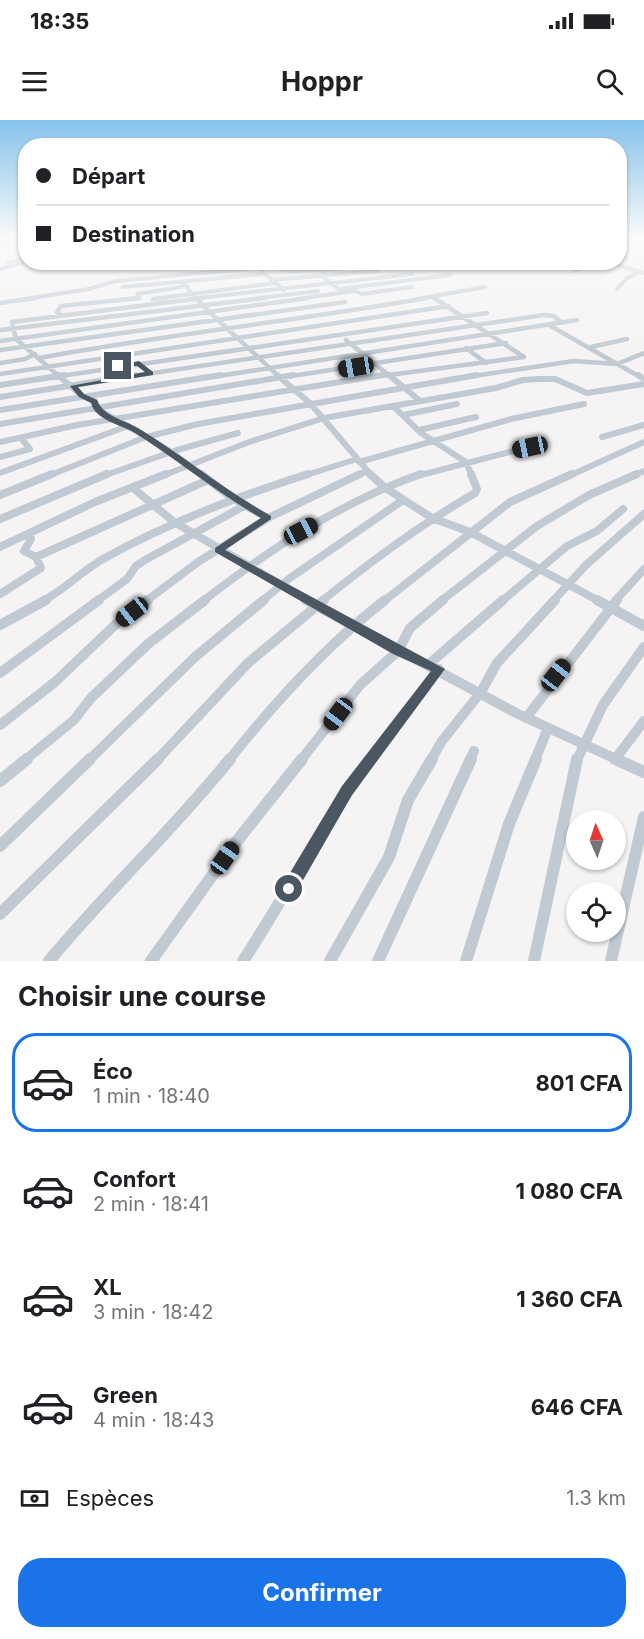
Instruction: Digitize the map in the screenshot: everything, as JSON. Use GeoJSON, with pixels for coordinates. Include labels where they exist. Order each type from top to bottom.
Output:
{"type":"FeatureCollection","features":[{"type":"Feature","properties":{"kind":"street"},"geometry":{"type":"LineString","coordinates":[[199,276],[138,300],[61,315],[14,321],[12,322],[16,339],[82,396],[95,402],[96,408],[112,420],[129,426],[170,451],[232,498],[268,518]]}},
{"type":"Feature","properties":{"kind":"street"},"geometry":{"type":"LineString","coordinates":[[0,303],[89,289],[122,281],[212,276]]}},
{"type":"Feature","properties":{"kind":"street"},"geometry":{"type":"LineString","coordinates":[[267,276],[400,387],[419,400]]}},
{"type":"Feature","properties":{"kind":"street"},"geometry":{"type":"LineString","coordinates":[[195,295],[323,276]]}},
{"type":"Feature","properties":{"kind":"street"},"geometry":{"type":"LineString","coordinates":[[325,276],[328,282],[338,289],[352,289],[362,294],[412,287]]}},
{"type":"Feature","properties":{"kind":"street"},"geometry":{"type":"LineString","coordinates":[[61,315],[57,312],[61,306],[282,288],[387,276]]}},
{"type":"Feature","properties":{"kind":"street"},"geometry":{"type":"LineString","coordinates":[[0,341],[208,313],[440,276]]}},
{"type":"Feature","properties":{"kind":"street"},"geometry":{"type":"LineString","coordinates":[[617,289],[633,276]]}},
{"type":"Feature","properties":{"kind":"street"},"geometry":{"type":"LineString","coordinates":[[378,277],[388,283]]}},
{"type":"Feature","properties":{"kind":"street"},"geometry":{"type":"LineString","coordinates":[[122,281],[135,286]]}},
{"type":"Feature","properties":{"kind":"street"},"geometry":{"type":"LineString","coordinates":[[108,283],[123,287],[184,284],[208,313],[225,329],[238,337],[280,378],[310,403],[367,471],[384,487],[432,518],[470,532],[644,626]]}},
{"type":"Feature","properties":{"kind":"street"},"geometry":{"type":"LineString","coordinates":[[123,287],[138,300],[142,314],[153,330]]}},
{"type":"Feature","properties":{"kind":"street"},"geometry":{"type":"LineString","coordinates":[[0,363],[317,317],[485,287]]}},
{"type":"Feature","properties":{"kind":"street"},"geometry":{"type":"LineString","coordinates":[[0,330],[318,291]]}},
{"type":"Feature","properties":{"kind":"street"},"geometry":{"type":"LineString","coordinates":[[0,442],[112,420],[386,375],[524,357],[432,296]]}},
{"type":"Feature","properties":{"kind":"street"},"geometry":{"type":"LineString","coordinates":[[0,350],[345,303]]}},
{"type":"Feature","properties":{"kind":"street"},"geometry":{"type":"LineString","coordinates":[[380,305],[398,314]]}},
{"type":"Feature","properties":{"kind":"street"},"geometry":{"type":"LineString","coordinates":[[0,374],[449,306]]}},
{"type":"Feature","properties":{"kind":"street"},"geometry":{"type":"LineString","coordinates":[[417,312],[486,363]]}},
{"type":"Feature","properties":{"kind":"street"},"geometry":{"type":"LineString","coordinates":[[0,386],[139,363],[487,313]]}},
{"type":"Feature","properties":{"kind":"street"},"geometry":{"type":"LineString","coordinates":[[0,397],[348,342],[534,316],[550,315],[560,321]]}},
{"type":"Feature","properties":{"kind":"street"},"geometry":{"type":"LineString","coordinates":[[534,316],[644,379]]}},
{"type":"Feature","properties":{"kind":"street"},"geometry":{"type":"LineString","coordinates":[[0,410],[577,320]]}},
{"type":"Feature","properties":{"kind":"street"},"geometry":{"type":"LineString","coordinates":[[591,347],[627,339]]}},
{"type":"Feature","properties":{"kind":"street"},"geometry":{"type":"LineString","coordinates":[[0,424],[506,343]]}},
{"type":"Feature","properties":{"kind":"street"},"geometry":{"type":"LineString","coordinates":[[125,344],[129,354],[151,373]]}},
{"type":"Feature","properties":{"kind":"street"},"geometry":{"type":"LineString","coordinates":[[0,495],[146,437],[207,422],[400,387],[574,361],[617,364],[644,354]]}},
{"type":"Feature","properties":{"kind":"street"},"geometry":{"type":"LineString","coordinates":[[0,547],[133,488],[249,442],[324,418],[539,379],[555,379],[587,393],[644,384]]}},
{"type":"Feature","properties":{"kind":"street"},"geometry":{"type":"LineString","coordinates":[[403,415],[457,404]]}},
{"type":"Feature","properties":{"kind":"street"},"geometry":{"type":"LineString","coordinates":[[0,625],[63,590],[101,560],[174,522],[232,498],[358,460],[434,442],[511,419],[584,404]]}},
{"type":"Feature","properties":{"kind":"street"},"geometry":{"type":"LineString","coordinates":[[0,914],[168,749],[248,663],[374,558],[432,518],[476,493],[477,489],[466,462],[418,430],[393,406]]}},
{"type":"Feature","properties":{"kind":"street"},"geometry":{"type":"LineString","coordinates":[[418,430],[476,417]]}},
{"type":"Feature","properties":{"kind":"street"},"geometry":{"type":"LineString","coordinates":[[602,437],[644,425]]}},
{"type":"Feature","properties":{"kind":"street"},"geometry":{"type":"LineString","coordinates":[[0,472],[129,426]]}},
{"type":"Feature","properties":{"kind":"street"},"geometry":{"type":"LineString","coordinates":[[0,519],[42,500],[170,451],[238,433]]}},
{"type":"Feature","properties":{"kind":"street"},"geometry":{"type":"LineString","coordinates":[[0,457],[30,449],[21,438]]}},
{"type":"Feature","properties":{"kind":"street"},"geometry":{"type":"LineString","coordinates":[[49,961],[93,908],[207,789],[254,729],[354,625],[510,502],[644,442]]}},
{"type":"Feature","properties":{"kind":"street"},"geometry":{"type":"LineString","coordinates":[[0,781],[74,720],[91,698],[148,644],[301,531],[384,487],[466,462],[530,447]]}},
{"type":"Feature","properties":{"kind":"street"},"geometry":{"type":"LineString","coordinates":[[0,725],[55,682],[116,624],[198,562],[268,518],[367,471]]}},
{"type":"Feature","properties":{"kind":"street"},"geometry":{"type":"LineString","coordinates":[[151,961],[237,841],[360,685],[398,651],[410,628],[420,618],[537,526],[589,495],[644,471]]}},
{"type":"Feature","properties":{"kind":"street"},"geometry":{"type":"LineString","coordinates":[[36,557],[208,480]]}},
{"type":"Feature","properties":{"kind":"street"},"geometry":{"type":"LineString","coordinates":[[133,488],[174,522],[195,532],[218,550],[398,651],[434,667],[526,718],[644,772]]}},
{"type":"Feature","properties":{"kind":"street"},"geometry":{"type":"LineString","coordinates":[[0,846],[195,657],[282,584],[403,500]]}},
{"type":"Feature","properties":{"kind":"street"},"geometry":{"type":"LineString","coordinates":[[0,672],[127,579],[136,566],[246,505]]}},
{"type":"Feature","properties":{"kind":"street"},"geometry":{"type":"LineString","coordinates":[[243,961],[278,908],[347,790],[434,667],[540,568],[567,546],[597,531],[622,509]]}},
{"type":"Feature","properties":{"kind":"street"},"geometry":{"type":"LineString","coordinates":[[330,961],[389,857],[408,800],[442,741],[481,692],[497,663],[586,565],[644,514]]}},
{"type":"Feature","properties":{"kind":"street"},"geometry":{"type":"LineString","coordinates":[[0,594],[41,568],[36,557],[24,551],[31,539],[29,533]]}},
{"type":"Feature","properties":{"kind":"street"},"geometry":{"type":"LineString","coordinates":[[526,718],[609,608],[644,569]]}},
{"type":"Feature","properties":{"kind":"street"},"geometry":{"type":"LineString","coordinates":[[534,961],[543,931],[555,849],[573,771],[583,743],[620,678],[644,647]]}},
{"type":"Feature","properties":{"kind":"street"},"geometry":{"type":"LineString","coordinates":[[615,759],[644,721]]}},
{"type":"Feature","properties":{"kind":"street"},"geometry":{"type":"LineString","coordinates":[[466,961],[509,824],[548,728]]}},
{"type":"Feature","properties":{"kind":"street"},"geometry":{"type":"LineString","coordinates":[[378,961],[474,752]]}},
{"type":"Feature","properties":{"kind":"street"},"geometry":{"type":"LineString","coordinates":[[611,961],[644,817]]}},
{"type":"Feature","properties":{"kind":"route"},"geometry":{"type":"LineString","coordinates":[[118,366],[139,363],[151,373],[73,386],[82,396],[95,402],[96,408],[112,420],[129,426],[170,451],[232,498],[268,518],[218,550],[398,651],[439,669],[347,790],[289,889]]}}]}
